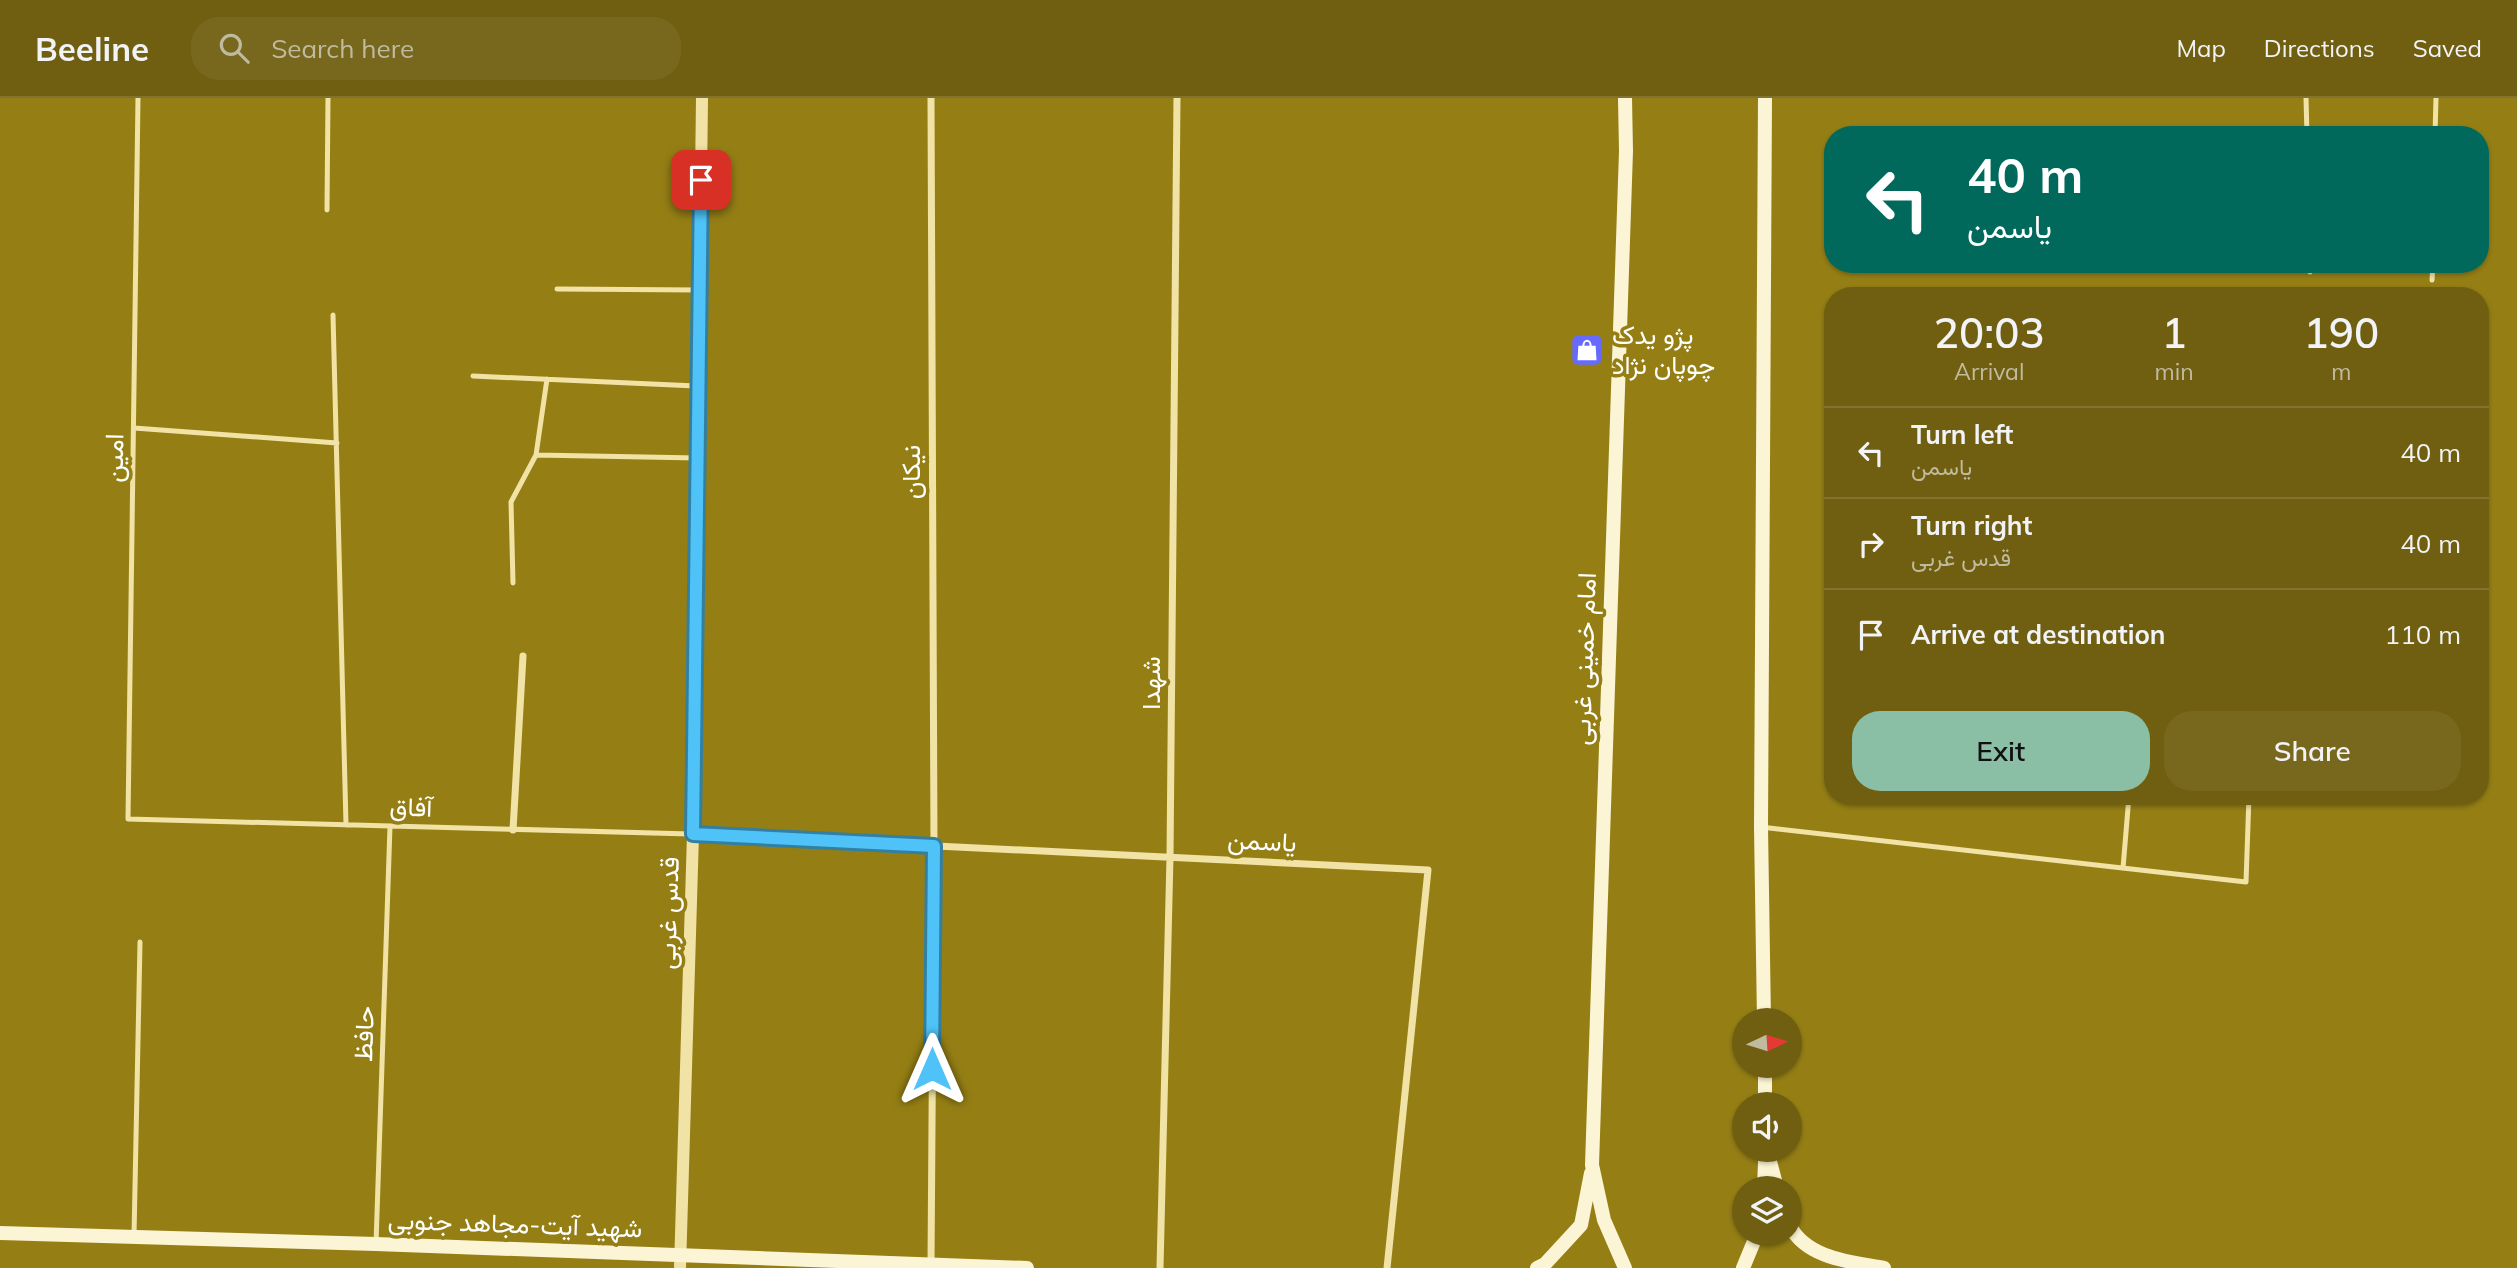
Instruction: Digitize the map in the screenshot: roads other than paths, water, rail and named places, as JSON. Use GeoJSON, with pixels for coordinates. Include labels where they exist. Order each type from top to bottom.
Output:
{"type":"FeatureCollection","features":[{"type":"Feature","properties":{"kind":"main road","name":"امام خمینی غربی"},"geometry":{"type":"LineString","coordinates":[[1625,98],[1626,151],[1592,1165],[1604,1220],[1625,1268]]}},
{"type":"Feature","properties":{"kind":"main road"},"geometry":{"type":"LineString","coordinates":[[1764,1008],[1761,827],[1765,98]]}},
{"type":"Feature","properties":{"kind":"main road"},"geometry":{"type":"LineString","coordinates":[[1537,1268],[1545,1264],[1581,1224],[1592,1165]]}},
{"type":"Feature","properties":{"kind":"main road","name":"شهید آیت-مجاهد جنوبی"},"geometry":{"type":"LineString","coordinates":[[0,1233],[376,1244],[680,1262],[1027,1268]]}},
{"type":"Feature","properties":{"kind":"main road"},"geometry":{"type":"LineString","coordinates":[[1802,1240],[1826,1257],[1884,1268]]}},
{"type":"Feature","properties":{"kind":"main road"},"geometry":{"type":"LineString","coordinates":[[1743,1268],[1752,1246]]}},
{"type":"Feature","properties":{"kind":"street","name":"قدس غربی"},"geometry":{"type":"LineString","coordinates":[[680,1262],[693,834],[702,98]]}},
{"type":"Feature","properties":{"kind":"street","name":"نیکان"},"geometry":{"type":"LineString","coordinates":[[931,98],[934,846],[931,1266]]}},
{"type":"Feature","properties":{"kind":"street","name":"شهدا"},"geometry":{"type":"LineString","coordinates":[[1160,1268],[1170,857],[1177,98]]}},
{"type":"Feature","properties":{"kind":"street"},"geometry":{"type":"LineString","coordinates":[[513,830],[523,656]]}},
{"type":"Feature","properties":{"kind":"street","name":"یاسمن"},"geometry":{"type":"LineString","coordinates":[[693,834],[1428,870],[1387,1268]]}},
{"type":"Feature","properties":{"kind":"lane","name":"امین"},"geometry":{"type":"LineString","coordinates":[[128,819],[138,98]]}},
{"type":"Feature","properties":{"kind":"lane"},"geometry":{"type":"LineString","coordinates":[[327,210],[328,98]]}},
{"type":"Feature","properties":{"kind":"lane"},"geometry":{"type":"LineString","coordinates":[[2306,98],[2307,126]]}},
{"type":"Feature","properties":{"kind":"lane"},"geometry":{"type":"LineString","coordinates":[[2435,126],[2436,98]]}},
{"type":"Feature","properties":{"kind":"lane"},"geometry":{"type":"LineString","coordinates":[[2432,273],[2432,280]]}},
{"type":"Feature","properties":{"kind":"lane"},"geometry":{"type":"LineString","coordinates":[[557,289],[700,289]]}},
{"type":"Feature","properties":{"kind":"lane"},"geometry":{"type":"LineString","coordinates":[[334,315],[346,825]]}},
{"type":"Feature","properties":{"kind":"lane"},"geometry":{"type":"LineString","coordinates":[[472,376],[699,386]]}},
{"type":"Feature","properties":{"kind":"lane"},"geometry":{"type":"LineString","coordinates":[[513,583],[511,502],[536,455],[547,379]]}},
{"type":"Feature","properties":{"kind":"lane"},"geometry":{"type":"LineString","coordinates":[[134,428],[337,443]]}},
{"type":"Feature","properties":{"kind":"lane"},"geometry":{"type":"LineString","coordinates":[[536,455],[698,458]]}},
{"type":"Feature","properties":{"kind":"lane"},"geometry":{"type":"LineString","coordinates":[[2123,868],[2128,805]]}},
{"type":"Feature","properties":{"kind":"lane"},"geometry":{"type":"LineString","coordinates":[[1761,827],[2246,882],[2249,805]]}},
{"type":"Feature","properties":{"kind":"lane","name":"آفاق"},"geometry":{"type":"LineString","coordinates":[[128,819],[693,834]]}},
{"type":"Feature","properties":{"kind":"lane","name":"حافظ"},"geometry":{"type":"LineString","coordinates":[[376,1244],[390,826]]}},
{"type":"Feature","properties":{"kind":"lane"},"geometry":{"type":"LineString","coordinates":[[134,1236],[140,942]]}},
{"type":"Feature","properties":{"kind":"place","name":"پژو یدک چوپان نژاد"},"geometry":{"type":"Point","coordinates":[1587,350]}}]}
